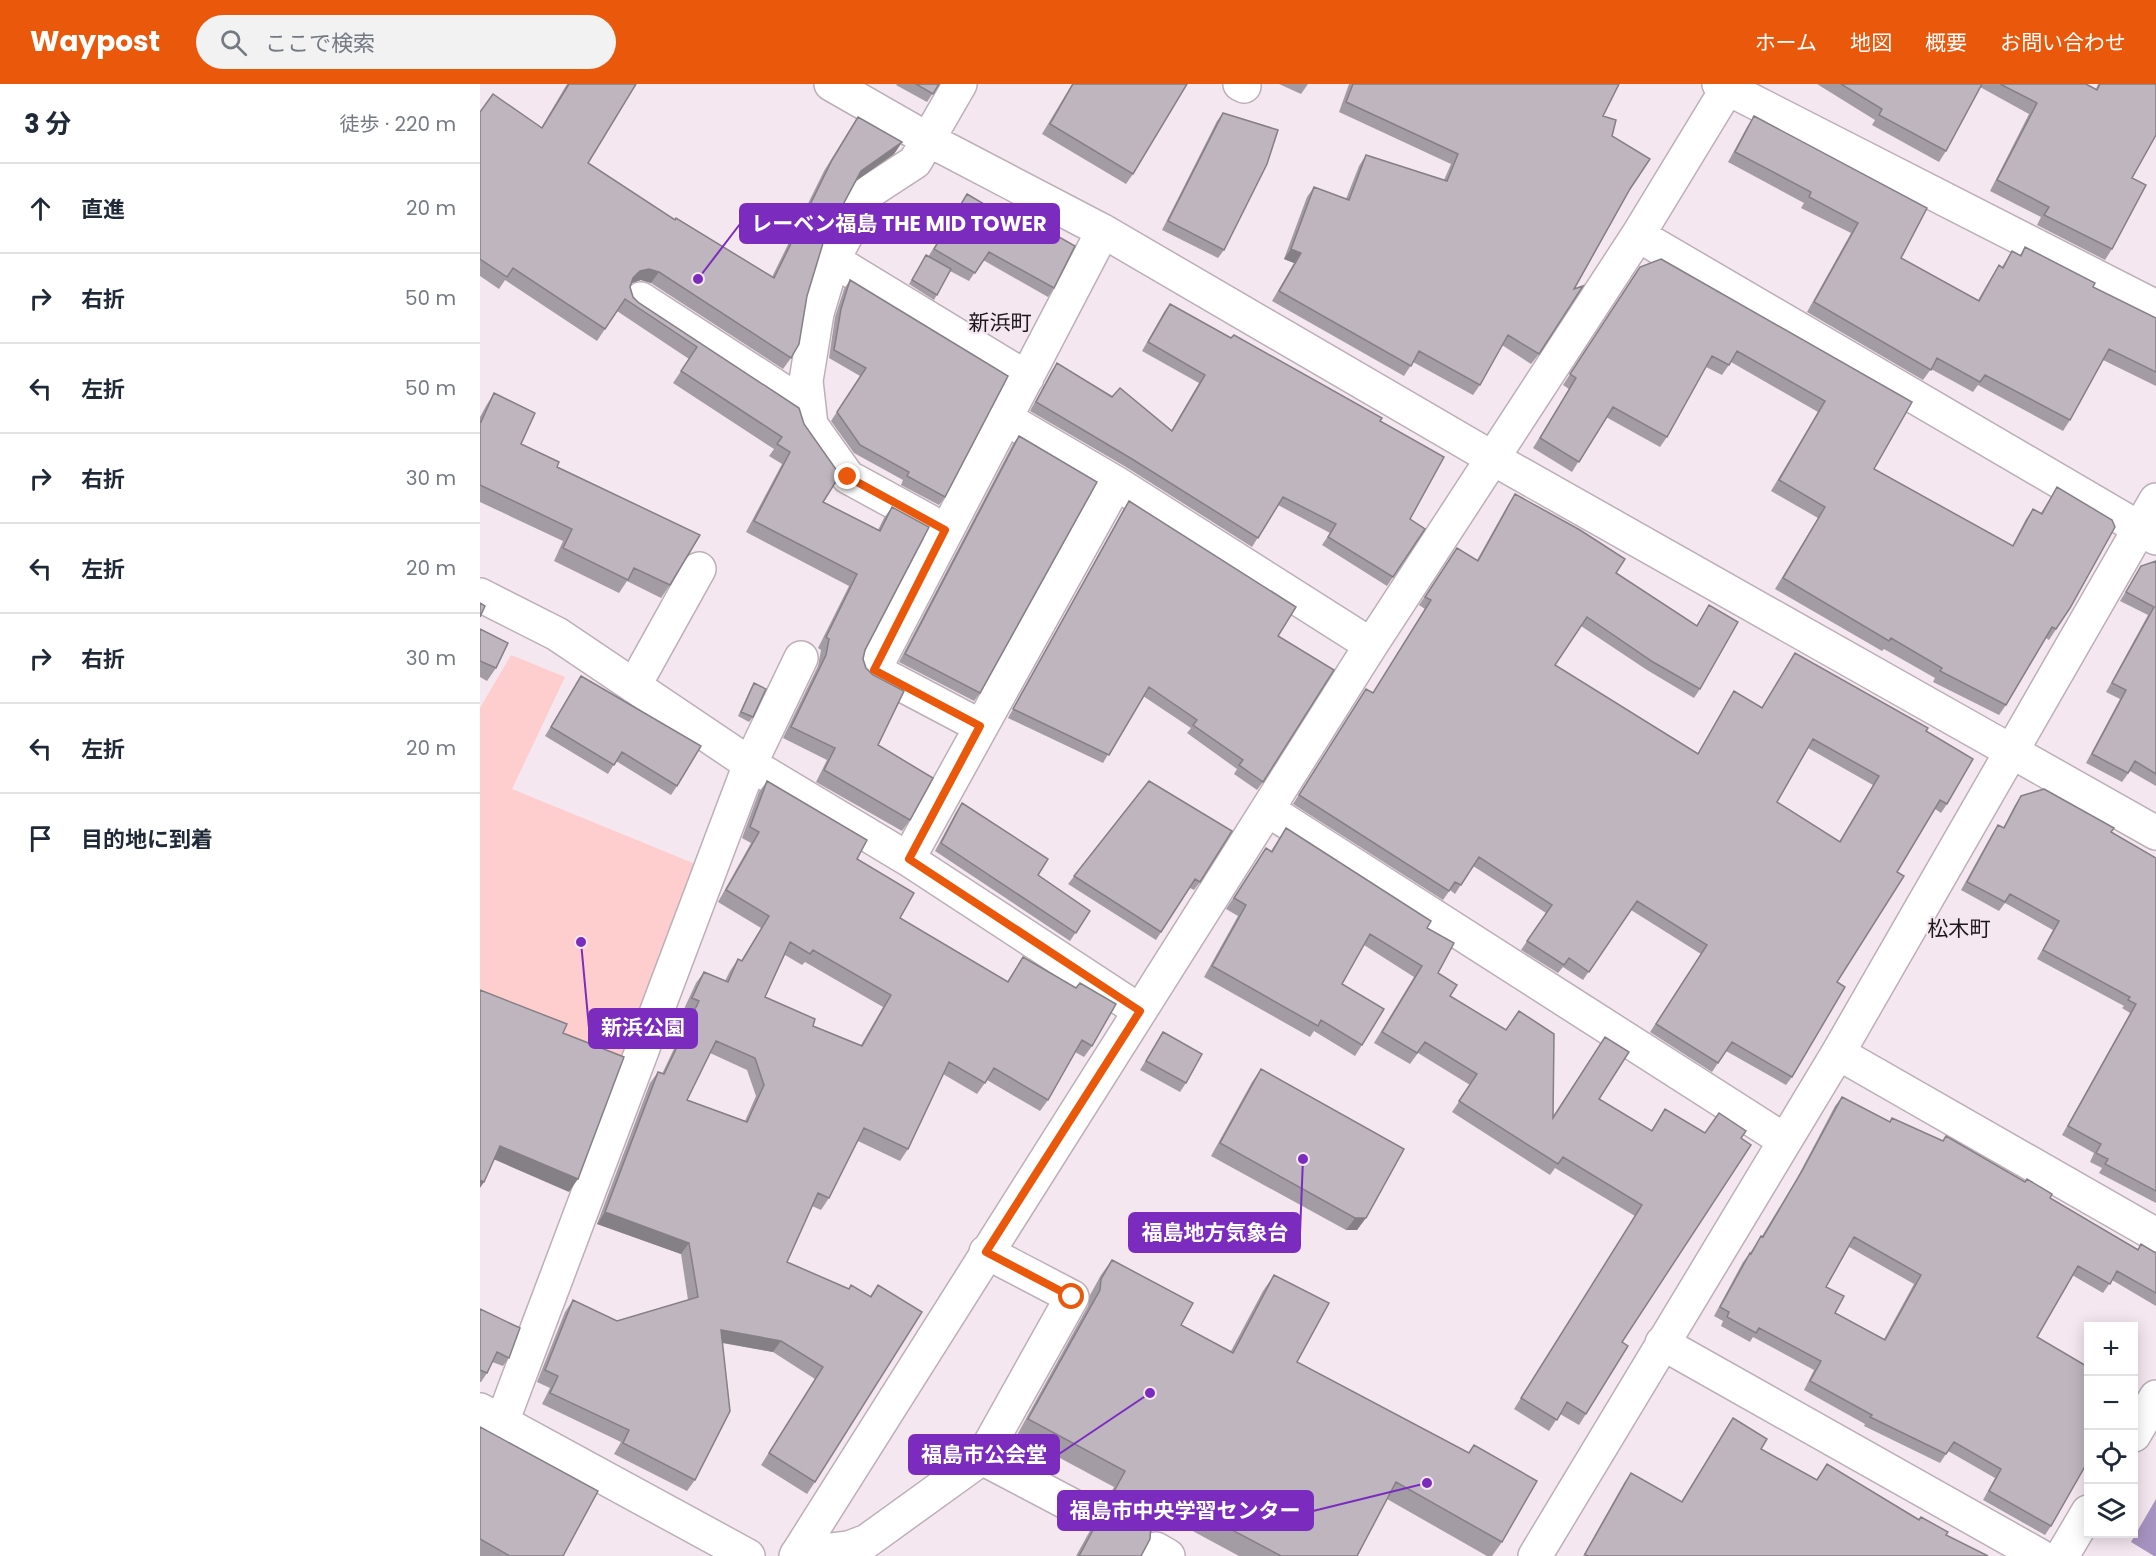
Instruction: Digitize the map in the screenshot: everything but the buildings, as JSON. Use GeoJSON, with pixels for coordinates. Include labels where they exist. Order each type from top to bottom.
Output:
{"type":"FeatureCollection","features":[{"type":"Feature","properties":{"kind":"street"},"geometry":{"type":"LineString","coordinates":[[831,84],[929,140],[1103,231],[1494,459],[2156,833]]}},
{"type":"Feature","properties":{"kind":"street"},"geometry":{"type":"LineString","coordinates":[[945,530],[848,477],[811,426],[806,381],[817,313],[833,260],[869,192],[915,162],[960,84]]}},
{"type":"Feature","properties":{"kind":"street"},"geometry":{"type":"LineString","coordinates":[[797,1555],[1371,645],[1638,235],[1726,85],[2156,307]]}},
{"type":"Feature","properties":{"kind":"street"},"geometry":{"type":"LineString","coordinates":[[980,726],[874,670],[1103,231]]}},
{"type":"Feature","properties":{"kind":"street"},"geometry":{"type":"LineString","coordinates":[[1638,235],[2147,533]]}},
{"type":"Feature","properties":{"kind":"street"},"geometry":{"type":"LineString","coordinates":[[833,260],[1027,378]]}},
{"type":"Feature","properties":{"kind":"street"},"geometry":{"type":"LineString","coordinates":[[641,299],[809,408]]}},
{"type":"Feature","properties":{"kind":"street"},"geometry":{"type":"LineString","coordinates":[[1005,418],[1116,483],[1371,645]]}},
{"type":"Feature","properties":{"kind":"street"},"geometry":{"type":"LineString","coordinates":[[909,859],[980,726],[1116,483]]}},
{"type":"Feature","properties":{"kind":"street"},"geometry":{"type":"LineString","coordinates":[[1535,1556],[1838,1053],[2011,750],[2147,533],[2156,500]]}},
{"type":"Feature","properties":{"kind":"street"},"geometry":{"type":"LineString","coordinates":[[634,686],[699,569]]}},
{"type":"Feature","properties":{"kind":"street"},"geometry":{"type":"LineString","coordinates":[[480,595],[557,634],[750,764],[909,859],[1140,1011]]}},
{"type":"Feature","properties":{"kind":"street"},"geometry":{"type":"LineString","coordinates":[[748,1556],[491,1416],[750,764],[801,658]]}},
{"type":"Feature","properties":{"kind":"street"},"geometry":{"type":"LineString","coordinates":[[1268,810],[1784,1140]]}},
{"type":"Feature","properties":{"kind":"street"},"geometry":{"type":"LineString","coordinates":[[1838,1053],[2156,1235]]}},
{"type":"Feature","properties":{"kind":"street"},"geometry":{"type":"LineString","coordinates":[[797,1555],[849,1548],[867,1541],[982,1458],[1072,1297],[986,1252]]}},
{"type":"Feature","properties":{"kind":"street"},"geometry":{"type":"LineString","coordinates":[[1662,1343],[2040,1556]]}},
{"type":"Feature","properties":{"kind":"street"},"geometry":{"type":"LineString","coordinates":[[2137,1430],[2156,1397]]}},
{"type":"Feature","properties":{"kind":"street"},"geometry":{"type":"LineString","coordinates":[[982,1458],[1079,1509]]}},
{"type":"Feature","properties":{"kind":"street"},"geometry":{"type":"LineString","coordinates":[[2062,1556],[2084,1519]]}},
{"type":"Feature","properties":{"kind":"shaded area"},"geometry":{"type":"Polygon","coordinates":[[[511,655],[565,677],[512,789],[710,870],[627,1088],[480,1014],[480,708],[511,655]]]}},
{"type":"Feature","properties":{"kind":"shaded area"},"geometry":{"type":"Polygon","coordinates":[[[2156,1499],[2156,1556],[2131,1542],[2133,1538],[2138,1538],[2138,1530],[2156,1499]]]}},
{"type":"Feature","properties":{"kind":"place","name":"レーベン福島 THE MID TOWER"},"geometry":{"type":"Point","coordinates":[698,279]}},
{"type":"Feature","properties":{"kind":"place","name":"新浜公園"},"geometry":{"type":"Point","coordinates":[581,942]}},
{"type":"Feature","properties":{"kind":"place","name":"福島地方気象台"},"geometry":{"type":"Point","coordinates":[1303,1159]}},
{"type":"Feature","properties":{"kind":"place","name":"福島市公会堂"},"geometry":{"type":"Point","coordinates":[1150,1393]}},
{"type":"Feature","properties":{"kind":"place","name":"福島市中央学習センター"},"geometry":{"type":"Point","coordinates":[1427,1483]}},
{"type":"Feature","properties":{"kind":"district","name":"新浜町"},"geometry":{"type":"Point","coordinates":[1000,322]}},
{"type":"Feature","properties":{"kind":"district","name":"松木町"},"geometry":{"type":"Point","coordinates":[1959,928]}},
{"type":"Feature","properties":{"kind":"route"},"geometry":{"type":"LineString","coordinates":[[848,477],[945,530],[874,670],[980,726],[909,859],[1140,1011],[986,1252],[1072,1297]]}}]}
